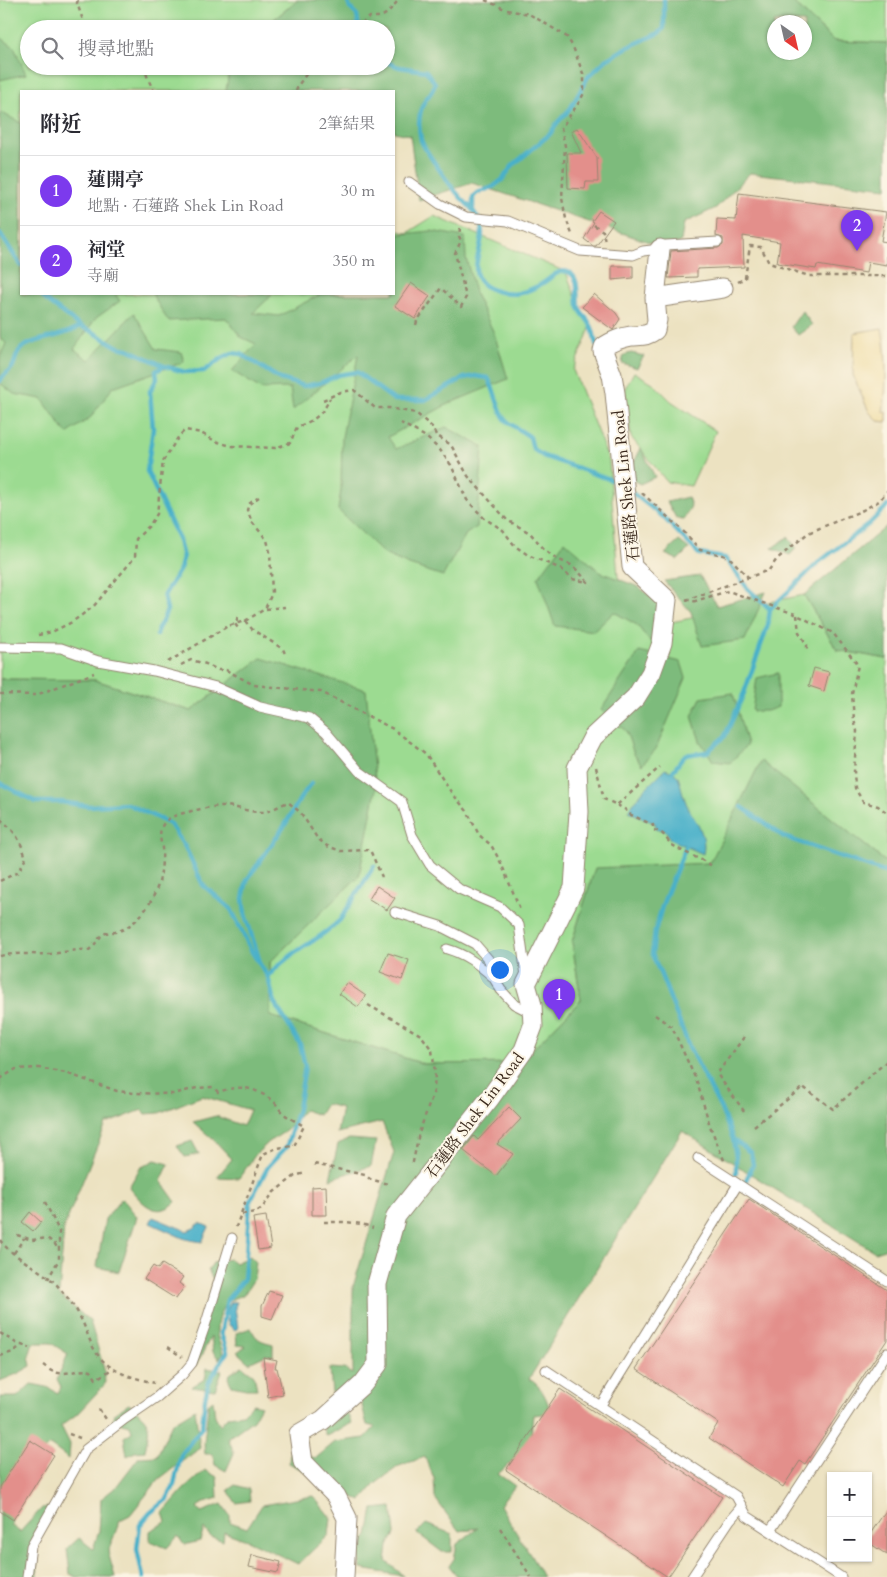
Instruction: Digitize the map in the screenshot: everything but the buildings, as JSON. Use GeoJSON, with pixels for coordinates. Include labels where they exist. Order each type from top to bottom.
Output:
{"type":"FeatureCollection","features":[{"type":"Feature","properties":{"kind":"street"},"geometry":{"type":"LineString","coordinates":[[660,249],[655,298],[723,288]]}},
{"type":"Feature","properties":{"kind":"street","name":"石蓮路 Shek Lin Road"},"geometry":{"type":"LineString","coordinates":[[655,298],[657,320],[654,330],[644,336],[629,336],[611,343],[603,351],[612,375],[632,567],[667,600]]}},
{"type":"Feature","properties":{"kind":"street"},"geometry":{"type":"LineString","coordinates":[[526,984],[574,888],[579,812],[577,768],[593,737],[636,697],[651,673],[662,643],[667,600]]}},
{"type":"Feature","properties":{"kind":"street","name":"石蓮路 Shek Lin Road"},"geometry":{"type":"LineString","coordinates":[[344,1577],[347,1518],[336,1496],[302,1462],[299,1434],[323,1420],[363,1384],[378,1364],[377,1284],[396,1216],[490,1098],[524,1050],[534,1026],[526,984]]}},
{"type":"Feature","properties":{"kind":"lane"},"geometry":{"type":"LineString","coordinates":[[409,182],[440,204],[466,217],[508,222],[580,252],[633,255],[643,251],[660,249],[666,245],[718,242]]}},
{"type":"Feature","properties":{"kind":"lane"},"geometry":{"type":"LineString","coordinates":[[0,647],[61,648],[98,661],[154,671],[216,687],[260,707],[309,718],[326,732],[359,771],[402,802],[412,835],[430,865],[459,888],[500,907],[520,925],[526,984]]}},
{"type":"Feature","properties":{"kind":"lane"},"geometry":{"type":"LineString","coordinates":[[395,912],[440,926],[475,944],[489,960],[493,977],[500,990],[514,1004],[532,1014]]}},
{"type":"Feature","properties":{"kind":"lane"},"geometry":{"type":"LineString","coordinates":[[447,950],[460,953],[493,977]]}},
{"type":"Feature","properties":{"kind":"lane"},"geometry":{"type":"LineString","coordinates":[[698,1158],[887,1281]]}},
{"type":"Feature","properties":{"kind":"lane"},"geometry":{"type":"LineString","coordinates":[[600,1404],[735,1182]]}},
{"type":"Feature","properties":{"kind":"lane"},"geometry":{"type":"LineString","coordinates":[[27,1577],[31,1546],[86,1449],[182,1376],[192,1363],[232,1238]]}},
{"type":"Feature","properties":{"kind":"lane"},"geometry":{"type":"LineString","coordinates":[[770,1531],[887,1352]]}},
{"type":"Feature","properties":{"kind":"lane"},"geometry":{"type":"LineString","coordinates":[[546,1370],[600,1404],[736,1496],[747,1516],[841,1577]]}},
{"type":"Feature","properties":{"kind":"lane"},"geometry":{"type":"LineString","coordinates":[[692,1577],[730,1520],[742,1506]]}},
{"type":"Feature","properties":{"kind":"path"},"geometry":{"type":"LineString","coordinates":[[78,0],[77,4],[83,20]]}},
{"type":"Feature","properties":{"kind":"path"},"geometry":{"type":"LineString","coordinates":[[366,20],[370,17],[381,18],[389,13],[399,0]]}},
{"type":"Feature","properties":{"kind":"path"},"geometry":{"type":"LineString","coordinates":[[485,0],[506,10],[529,14],[536,18],[566,38],[577,55],[584,76],[584,93],[561,128],[565,146],[562,198],[566,219],[580,252]]}},
{"type":"Feature","properties":{"kind":"path"},"geometry":{"type":"LineString","coordinates":[[147,75],[154,90]]}},
{"type":"Feature","properties":{"kind":"path"},"geometry":{"type":"LineString","coordinates":[[296,90],[306,75]]}},
{"type":"Feature","properties":{"kind":"path"},"geometry":{"type":"LineString","coordinates":[[416,325],[441,288],[461,307],[466,297],[455,253],[460,241],[460,223],[466,217]]}},
{"type":"Feature","properties":{"kind":"path"},"geometry":{"type":"LineString","coordinates":[[594,225],[603,231],[605,254]]}},
{"type":"Feature","properties":{"kind":"path"},"geometry":{"type":"LineString","coordinates":[[723,288],[745,278],[750,246],[761,247],[769,263],[809,276],[887,276]]}},
{"type":"Feature","properties":{"kind":"path"},"geometry":{"type":"LineString","coordinates":[[323,400],[341,392],[354,390],[375,408],[389,408],[416,413],[432,427],[436,434],[451,445],[468,476],[507,520],[530,533],[545,550],[578,570],[588,582],[572,579],[561,568],[528,555],[515,546],[503,530],[484,518],[467,500],[451,465],[440,450],[426,437],[400,423]]}},
{"type":"Feature","properties":{"kind":"path"},"geometry":{"type":"LineString","coordinates":[[13,648],[24,638],[52,632],[72,622],[93,607],[120,576],[135,557],[136,539],[149,526],[157,514],[163,461],[179,436],[186,430],[231,446],[275,448],[290,443],[297,428],[313,421],[324,411],[330,398]]}},
{"type":"Feature","properties":{"kind":"path"},"geometry":{"type":"LineString","coordinates":[[623,482],[641,492],[686,534],[700,550],[723,554],[731,559],[748,579]]}},
{"type":"Feature","properties":{"kind":"path"},"geometry":{"type":"LineString","coordinates":[[686,600],[770,570],[777,560],[808,533],[863,510],[879,501],[887,491]]}},
{"type":"Feature","properties":{"kind":"path"},"geometry":{"type":"LineString","coordinates":[[259,497],[249,504],[247,510],[252,522],[267,540],[270,552],[272,593],[265,609]]}},
{"type":"Feature","properties":{"kind":"path"},"geometry":{"type":"LineString","coordinates":[[667,600],[686,600],[692,602],[728,591],[796,615],[833,633],[858,665],[852,694],[857,731],[854,771],[856,788],[863,802],[878,806],[887,813]]}},
{"type":"Feature","properties":{"kind":"path"},"geometry":{"type":"LineString","coordinates":[[154,671],[228,626],[245,621],[265,609],[285,607]]}},
{"type":"Feature","properties":{"kind":"path"},"geometry":{"type":"LineString","coordinates":[[796,615],[799,632],[807,645],[807,652]]}},
{"type":"Feature","properties":{"kind":"path"},"geometry":{"type":"LineString","coordinates":[[238,617],[236,624],[240,631]]}},
{"type":"Feature","properties":{"kind":"path"},"geometry":{"type":"LineString","coordinates":[[245,621],[254,630],[282,649],[286,656]]}},
{"type":"Feature","properties":{"kind":"path"},"geometry":{"type":"LineString","coordinates":[[154,671],[168,662],[182,665],[191,660],[218,670],[226,670],[254,685],[321,692],[393,729],[426,754],[466,811],[479,834],[491,846],[501,863],[516,898],[521,913],[520,925]]}},
{"type":"Feature","properties":{"kind":"path"},"geometry":{"type":"LineString","coordinates":[[0,694],[36,695],[97,671]]}},
{"type":"Feature","properties":{"kind":"path"},"geometry":{"type":"LineString","coordinates":[[578,783],[596,766],[604,798],[626,810],[627,813],[653,825],[653,830],[660,831],[666,836],[672,846],[701,858],[712,866]]}},
{"type":"Feature","properties":{"kind":"path"},"geometry":{"type":"LineString","coordinates":[[618,805],[660,767]]}},
{"type":"Feature","properties":{"kind":"path"},"geometry":{"type":"LineString","coordinates":[[0,956],[10,953],[48,954],[89,950],[96,945],[102,936],[119,931],[140,917],[148,906],[161,877],[162,849],[159,839],[163,825],[170,818],[212,807],[224,806],[265,812],[288,802],[301,813],[317,838],[327,846],[342,850],[370,850],[382,877]]}},
{"type":"Feature","properties":{"kind":"path"},"geometry":{"type":"LineString","coordinates":[[0,819],[13,829],[21,843],[26,858],[18,872],[0,880]]}},
{"type":"Feature","properties":{"kind":"path"},"geometry":{"type":"LineString","coordinates":[[368,1005],[421,1035],[432,1050],[435,1072],[434,1091],[419,1133],[411,1169]]}},
{"type":"Feature","properties":{"kind":"path"},"geometry":{"type":"LineString","coordinates":[[655,1015],[672,1027],[697,1082],[710,1126],[735,1182]]}},
{"type":"Feature","properties":{"kind":"path"},"geometry":{"type":"LineString","coordinates":[[744,1037],[717,1074],[744,1112]]}},
{"type":"Feature","properties":{"kind":"path"},"geometry":{"type":"LineString","coordinates":[[754,1126],[803,1087],[833,1109],[887,1061]]}},
{"type":"Feature","properties":{"kind":"path"},"geometry":{"type":"LineString","coordinates":[[0,1079],[16,1069],[39,1068],[66,1073],[117,1091],[173,1094],[197,1088],[213,1087],[218,1092],[244,1087],[275,1102],[282,1112],[304,1126],[294,1146],[277,1148],[263,1154],[232,1238]]}},
{"type":"Feature","properties":{"kind":"path"},"geometry":{"type":"LineString","coordinates":[[314,1164],[365,1175],[388,1184]]}},
{"type":"Feature","properties":{"kind":"path"},"geometry":{"type":"LineString","coordinates":[[241,1214],[256,1212],[262,1208],[274,1192],[295,1176],[305,1173]]}},
{"type":"Feature","properties":{"kind":"path"},"geometry":{"type":"LineString","coordinates":[[45,1202],[59,1231],[59,1259],[48,1279]]}},
{"type":"Feature","properties":{"kind":"path"},"geometry":{"type":"LineString","coordinates":[[324,1222],[344,1222],[367,1225],[373,1228]]}},
{"type":"Feature","properties":{"kind":"path"},"geometry":{"type":"LineString","coordinates":[[17,1235],[32,1240],[47,1238],[55,1244],[59,1251]]}},
{"type":"Feature","properties":{"kind":"path"},"geometry":{"type":"LineString","coordinates":[[14,1253],[24,1238]]}},
{"type":"Feature","properties":{"kind":"path"},"geometry":{"type":"LineString","coordinates":[[0,1240],[55,1284],[78,1313],[91,1346],[99,1357],[123,1374],[168,1387]]}},
{"type":"Feature","properties":{"kind":"path"},"geometry":{"type":"LineString","coordinates":[[0,1333],[30,1348]]}},
{"type":"Feature","properties":{"kind":"path"},"geometry":{"type":"LineString","coordinates":[[0,1356],[13,1352],[22,1345]]}},
{"type":"Feature","properties":{"kind":"path"},"geometry":{"type":"LineString","coordinates":[[168,1347],[189,1362]]}},
{"type":"Feature","properties":{"kind":"path"},"geometry":{"type":"LineString","coordinates":[[43,1365],[54,1372],[74,1372],[86,1369],[91,1371],[96,1379],[113,1368]]}},
{"type":"Feature","properties":{"kind":"path"},"geometry":{"type":"LineString","coordinates":[[500,1528],[530,1577]]}},
{"type":"Feature","properties":{"kind":"green space"},"geometry":{"type":"Polygon","coordinates":[[[0,0],[298,0],[273,20],[20,20],[20,75],[229,75],[226,90],[20,90],[20,295],[395,295],[395,230],[407,233],[434,216],[566,272],[577,301],[591,326],[573,370],[609,461],[618,577],[662,624],[804,595],[837,650],[887,659],[887,863],[761,762],[711,863],[595,869],[572,942],[581,1000],[519,1064],[424,1064],[270,1016],[270,962],[359,875],[262,658],[191,711],[95,680],[0,679],[0,0]]]}},
{"type":"Feature","properties":{"kind":"green space"},"geometry":{"type":"Polygon","coordinates":[[[298,0],[791,0],[807,15],[767,15],[767,60],[812,60],[812,20],[834,41],[887,43],[887,188],[750,173],[716,208],[684,223],[681,241],[661,257],[655,244],[472,183],[419,200],[410,135],[395,132],[395,90],[226,90],[229,75],[395,75],[395,20],[273,20],[298,0]]]}},
{"type":"Feature","properties":{"kind":"green space"},"geometry":{"type":"Polygon","coordinates":[[[791,0],[887,0],[887,43],[834,41],[812,20],[812,15],[807,15],[791,0]]]}},
{"type":"Feature","properties":{"kind":"green space"},"geometry":{"type":"Polygon","coordinates":[[[0,37],[14,47],[20,60],[20,75],[22,75],[0,80],[0,37]]]}},
{"type":"Feature","properties":{"kind":"green space"},"geometry":{"type":"Polygon","coordinates":[[[0,112],[20,122],[20,295],[116,295],[120,301],[96,318],[74,349],[89,360],[134,313],[156,349],[181,352],[184,362],[113,387],[91,417],[67,434],[42,399],[14,394],[0,383],[0,357],[6,343],[0,338],[0,112]]]}},
{"type":"Feature","properties":{"kind":"green space"},"geometry":{"type":"Polygon","coordinates":[[[431,231],[465,237],[466,258],[476,296],[494,333],[508,379],[448,404],[388,437],[396,449],[446,427],[483,447],[477,527],[466,534],[443,576],[409,565],[384,554],[338,510],[341,490],[342,437],[358,355],[293,410],[290,388],[261,389],[232,371],[256,344],[241,337],[226,318],[168,321],[153,295],[272,295],[253,313],[279,316],[319,295],[395,295],[395,235],[431,231]]]}},
{"type":"Feature","properties":{"kind":"green space"},"geometry":{"type":"Polygon","coordinates":[[[802,311],[812,325],[798,335],[791,327],[802,311]]]}},
{"type":"Feature","properties":{"kind":"green space"},"geometry":{"type":"Polygon","coordinates":[[[631,353],[644,356],[637,368],[622,363],[624,355],[631,353]]]}},
{"type":"Feature","properties":{"kind":"green space"},"geometry":{"type":"Polygon","coordinates":[[[634,372],[653,383],[671,401],[716,431],[691,486],[667,482],[631,437],[625,388],[634,372]]]}},
{"type":"Feature","properties":{"kind":"green space"},"geometry":{"type":"Polygon","coordinates":[[[641,448],[655,477],[640,484],[627,477],[641,448]]]}},
{"type":"Feature","properties":{"kind":"green space"},"geometry":{"type":"Polygon","coordinates":[[[688,497],[691,506],[684,519],[676,518],[667,502],[688,497]]]}},
{"type":"Feature","properties":{"kind":"green space"},"geometry":{"type":"Polygon","coordinates":[[[887,526],[887,659],[837,650],[804,595],[887,526]]]}},
{"type":"Feature","properties":{"kind":"green space"},"geometry":{"type":"Polygon","coordinates":[[[788,537],[796,548],[790,555],[772,548],[788,537]]]}},
{"type":"Feature","properties":{"kind":"green space"},"geometry":{"type":"Polygon","coordinates":[[[565,541],[600,572],[639,587],[671,614],[654,647],[637,625],[614,612],[594,631],[555,626],[538,578],[565,541]]]}},
{"type":"Feature","properties":{"kind":"green space"},"geometry":{"type":"Polygon","coordinates":[[[679,541],[689,549],[678,560],[665,554],[679,541]]]}},
{"type":"Feature","properties":{"kind":"green space"},"geometry":{"type":"Polygon","coordinates":[[[700,576],[717,606],[766,592],[745,640],[702,646],[691,612],[664,581],[700,576]]]}},
{"type":"Feature","properties":{"kind":"green space"},"geometry":{"type":"Polygon","coordinates":[[[639,652],[681,662],[686,678],[656,749],[642,765],[634,754],[626,731],[601,710],[639,652]]]}},
{"type":"Feature","properties":{"kind":"green space"},"geometry":{"type":"Polygon","coordinates":[[[261,658],[366,690],[376,789],[359,876],[270,962],[270,1016],[424,1064],[519,1063],[581,1000],[572,942],[595,868],[710,863],[761,761],[887,863],[887,1248],[875,1252],[682,1131],[529,1379],[543,1393],[551,1413],[533,1415],[530,1445],[498,1474],[515,1486],[500,1505],[543,1577],[458,1577],[449,1566],[454,1559],[457,1544],[478,1528],[459,1531],[435,1498],[434,1478],[425,1457],[399,1466],[375,1484],[361,1501],[289,1463],[290,1451],[316,1458],[335,1442],[365,1438],[375,1427],[367,1425],[361,1401],[332,1395],[330,1368],[344,1369],[353,1374],[353,1287],[394,1152],[382,1122],[337,1133],[342,1108],[326,1104],[319,1115],[304,1110],[287,1130],[269,1142],[256,1154],[239,1178],[217,1177],[232,1159],[193,1122],[216,1116],[243,1126],[250,1110],[202,1096],[159,1113],[145,1114],[142,1110],[106,1124],[64,1227],[59,1295],[90,1321],[104,1369],[105,1384],[77,1414],[61,1426],[70,1444],[69,1459],[50,1445],[34,1460],[11,1491],[12,1526],[20,1532],[42,1508],[48,1507],[36,1542],[38,1577],[0,1577],[0,1397],[17,1397],[31,1384],[47,1387],[58,1393],[61,1387],[57,1379],[68,1354],[51,1343],[33,1343],[29,1356],[31,1366],[0,1381],[0,679],[95,680],[191,711],[261,658]]]}},
{"type":"Feature","properties":{"kind":"green space"},"geometry":{"type":"Polygon","coordinates":[[[778,673],[778,707],[767,711],[752,711],[757,678],[778,673]]]}},
{"type":"Feature","properties":{"kind":"green space"},"geometry":{"type":"Polygon","coordinates":[[[733,693],[747,745],[730,763],[713,761],[700,741],[692,716],[701,698],[733,693]]]}},
{"type":"Feature","properties":{"kind":"green space"},"geometry":{"type":"Polygon","coordinates":[[[349,1139],[376,1141],[371,1166],[330,1179],[338,1144],[349,1139]]]}},
{"type":"Feature","properties":{"kind":"green space"},"geometry":{"type":"Polygon","coordinates":[[[192,1141],[199,1154],[185,1157],[177,1146],[192,1141]]]}},
{"type":"Feature","properties":{"kind":"green space"},"geometry":{"type":"Polygon","coordinates":[[[155,1160],[169,1164],[161,1181],[176,1202],[162,1210],[144,1204],[129,1187],[140,1168],[155,1160]]]}},
{"type":"Feature","properties":{"kind":"green space"},"geometry":{"type":"Polygon","coordinates":[[[122,1198],[137,1217],[119,1272],[97,1267],[105,1219],[122,1198]]]}},
{"type":"Feature","properties":{"kind":"green space"},"geometry":{"type":"Polygon","coordinates":[[[250,1256],[256,1262],[254,1279],[243,1296],[232,1299],[227,1303],[221,1312],[217,1324],[217,1336],[223,1353],[219,1359],[213,1352],[211,1336],[197,1364],[193,1366],[197,1335],[213,1279],[208,1270],[214,1262],[230,1259],[235,1263],[250,1256]]]}},
{"type":"Feature","properties":{"kind":"green space"},"geometry":{"type":"Polygon","coordinates":[[[251,1328],[259,1339],[273,1344],[273,1356],[266,1355],[249,1363],[237,1352],[246,1346],[237,1345],[236,1333],[251,1328]]]}},
{"type":"Feature","properties":{"kind":"green space"},"geometry":{"type":"Polygon","coordinates":[[[242,1366],[254,1375],[257,1389],[232,1386],[228,1378],[230,1374],[242,1366]]]}},
{"type":"Feature","properties":{"kind":"green space"},"geometry":{"type":"Polygon","coordinates":[[[207,1368],[222,1371],[215,1390],[191,1387],[205,1379],[207,1368]]]}},
{"type":"Feature","properties":{"kind":"green space"},"geometry":{"type":"Polygon","coordinates":[[[213,1400],[215,1416],[220,1425],[228,1416],[243,1414],[253,1404],[261,1406],[253,1420],[228,1438],[234,1453],[226,1471],[215,1465],[213,1454],[205,1454],[204,1443],[208,1404],[213,1400]]]}},
{"type":"Feature","properties":{"kind":"green space"},"geometry":{"type":"Polygon","coordinates":[[[129,1404],[148,1424],[148,1434],[145,1451],[135,1452],[127,1456],[124,1437],[132,1432],[130,1425],[113,1421],[115,1413],[129,1404]]]}},
{"type":"Feature","properties":{"kind":"green space"},"geometry":{"type":"Polygon","coordinates":[[[195,1409],[200,1448],[159,1479],[130,1515],[120,1520],[108,1552],[115,1577],[77,1577],[70,1574],[67,1549],[79,1538],[93,1549],[99,1531],[101,1499],[116,1487],[139,1457],[157,1456],[172,1423],[195,1409]]]}},
{"type":"Feature","properties":{"kind":"green space"},"geometry":{"type":"Polygon","coordinates":[[[345,1410],[352,1423],[326,1436],[316,1415],[345,1410]]]}},
{"type":"Feature","properties":{"kind":"green space"},"geometry":{"type":"Polygon","coordinates":[[[205,1470],[217,1477],[218,1498],[197,1507],[201,1512],[222,1504],[230,1516],[230,1522],[247,1528],[262,1505],[313,1496],[331,1518],[329,1535],[298,1564],[247,1540],[224,1532],[223,1541],[210,1536],[204,1529],[200,1541],[184,1545],[178,1536],[167,1548],[150,1541],[150,1531],[166,1522],[163,1513],[183,1490],[205,1470]]]}},
{"type":"Feature","properties":{"kind":"green space"},"geometry":{"type":"Polygon","coordinates":[[[235,1485],[249,1489],[250,1501],[236,1503],[228,1490],[235,1485]]]}},
{"type":"Feature","properties":{"kind":"green space"},"geometry":{"type":"Polygon","coordinates":[[[392,1507],[395,1534],[388,1546],[386,1561],[404,1576],[361,1569],[358,1547],[368,1536],[373,1509],[392,1507]]]}},
{"type":"Feature","properties":{"kind":"green space"},"geometry":{"type":"Polygon","coordinates":[[[426,1524],[452,1534],[452,1552],[442,1552],[417,1533],[426,1524]]]}},
{"type":"Feature","properties":{"kind":"sand"},"geometry":{"type":"Polygon","coordinates":[[[882,328],[886,370],[883,412],[887,413],[887,422],[878,421],[869,412],[853,375],[854,333],[882,328]]]}},
{"type":"Feature","properties":{"kind":"water"},"geometry":{"type":"Polygon","coordinates":[[[665,769],[678,777],[688,807],[701,832],[704,846],[703,854],[670,839],[666,831],[655,828],[656,824],[628,811],[643,791],[665,769]]]}},
{"type":"Feature","properties":{"kind":"water"},"geometry":{"type":"Polygon","coordinates":[[[153,1217],[187,1231],[200,1223],[209,1227],[202,1242],[185,1239],[150,1223],[153,1217]]]}},
{"type":"Feature","properties":{"kind":"water"},"geometry":{"type":"Polygon","coordinates":[[[231,1302],[237,1302],[235,1307],[238,1328],[235,1330],[228,1324],[227,1310],[231,1302]]]}},
{"type":"Feature","properties":{"kind":"waterway"},"geometry":{"type":"LineString","coordinates":[[347,0],[350,8],[357,15],[358,20]]}},
{"type":"Feature","properties":{"kind":"waterway"},"geometry":{"type":"LineString","coordinates":[[473,208],[473,197],[477,193],[493,187],[502,180],[513,165],[550,134],[570,109],[588,77],[606,60],[626,48],[659,33],[664,28],[664,0]]}},
{"type":"Feature","properties":{"kind":"waterway"},"geometry":{"type":"LineString","coordinates":[[395,65],[426,71],[435,83],[433,90],[423,104],[420,114],[419,129],[421,140],[445,178],[477,216],[480,223],[482,232],[476,270],[478,279],[484,286],[496,291],[513,294],[535,288],[559,272],[570,273],[575,279],[578,305],[592,327],[597,346]]}},
{"type":"Feature","properties":{"kind":"waterway"},"geometry":{"type":"LineString","coordinates":[[0,233],[20,264]]}},
{"type":"Feature","properties":{"kind":"waterway"},"geometry":{"type":"LineString","coordinates":[[42,295],[80,326],[118,347],[128,349],[164,366],[185,372],[204,371],[232,353],[241,354],[280,379],[304,386],[320,383],[338,375],[357,372],[394,400],[425,400],[464,378],[475,376],[488,378],[503,416],[530,437],[533,449],[543,456],[618,482]]}},
{"type":"Feature","properties":{"kind":"waterway"},"geometry":{"type":"LineString","coordinates":[[0,381],[12,367],[19,351],[24,347],[31,343],[66,333],[80,326]]}},
{"type":"Feature","properties":{"kind":"waterway"},"geometry":{"type":"LineString","coordinates":[[157,635],[158,628],[167,610],[164,596],[180,569],[183,558],[179,540],[147,471],[153,429],[150,391],[157,379],[156,371],[164,366]]}},
{"type":"Feature","properties":{"kind":"waterway"},"geometry":{"type":"LineString","coordinates":[[630,491],[662,516],[699,554],[725,558],[748,589],[770,609]]}},
{"type":"Feature","properties":{"kind":"waterway"},"geometry":{"type":"LineString","coordinates":[[673,771],[685,755],[707,752],[725,736],[744,693],[768,625],[770,609],[819,562],[869,524],[887,506]]}},
{"type":"Feature","properties":{"kind":"waterway"},"geometry":{"type":"LineString","coordinates":[[0,783],[36,802],[61,802],[88,806],[128,804],[170,824],[185,847],[203,885],[231,909],[252,952],[268,977],[274,1002],[300,1044],[305,1066],[298,1109],[287,1146],[268,1167],[250,1201],[244,1279],[227,1300],[221,1334],[227,1352],[209,1382],[202,1427],[181,1455],[173,1488],[167,1499],[150,1513],[140,1525],[137,1549],[143,1577]]}},
{"type":"Feature","properties":{"kind":"waterway"},"geometry":{"type":"LineString","coordinates":[[259,959],[245,914],[243,898],[247,880],[311,784]]}},
{"type":"Feature","properties":{"kind":"waterway"},"geometry":{"type":"LineString","coordinates":[[742,807],[784,837],[887,873]]}},
{"type":"Feature","properties":{"kind":"waterway"},"geometry":{"type":"LineString","coordinates":[[686,846],[663,903],[655,931],[652,954],[690,1049],[721,1109],[733,1139],[751,1153],[753,1165],[745,1182]]}},
{"type":"Feature","properties":{"kind":"waterway"},"geometry":{"type":"LineString","coordinates":[[267,975],[268,977],[285,960],[322,935],[340,920],[374,866]]}},
{"type":"Feature","properties":{"kind":"waterway"},"geometry":{"type":"LineString","coordinates":[[733,1139],[736,1174]]}},
{"type":"Feature","properties":{"kind":"place","name":"祠堂"},"geometry":{"type":"Point","coordinates":[857,251]}},
{"type":"Feature","properties":{"kind":"place","name":"蓮開亭"},"geometry":{"type":"Point","coordinates":[559,1020]}}]}
